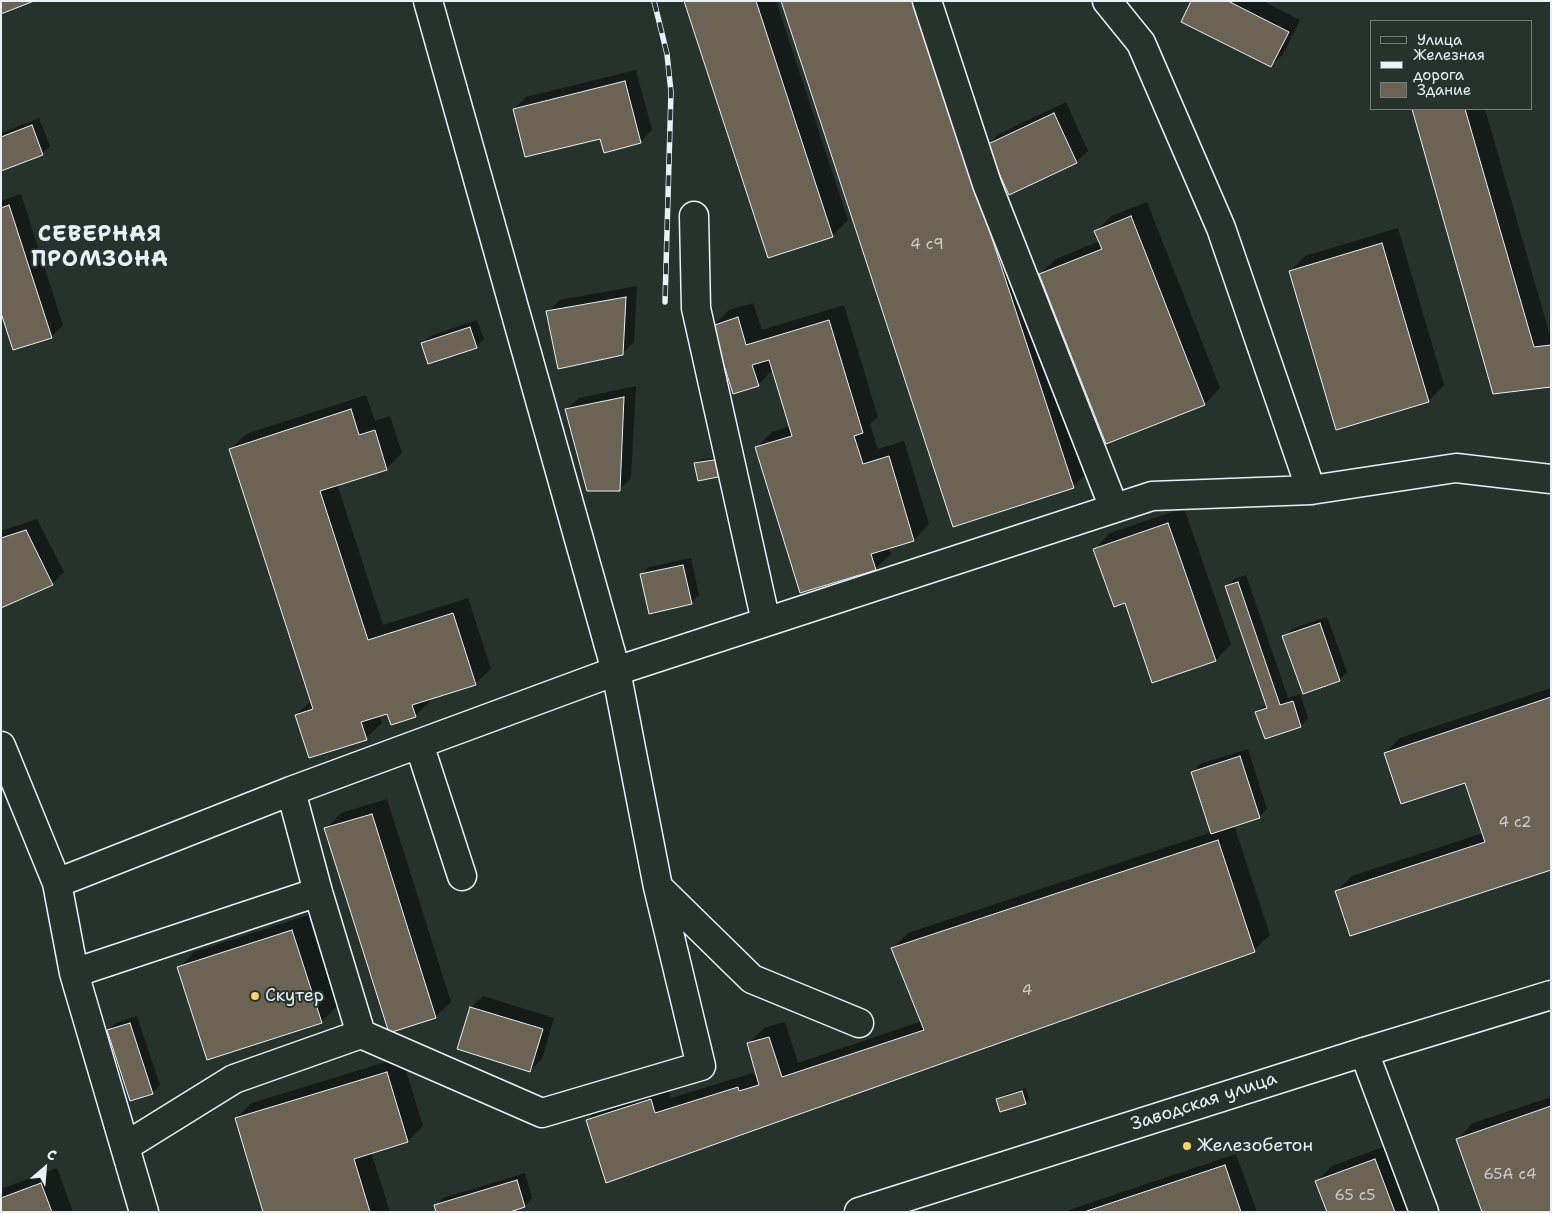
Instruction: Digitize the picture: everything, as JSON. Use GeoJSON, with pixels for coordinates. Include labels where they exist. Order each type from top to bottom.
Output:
{"type":"FeatureCollection","features":[{"type":"Feature","properties":{"kind":"main road"},"geometry":{"type":"LineString","coordinates":[[126,1146],[234,1079],[361,1034],[542,1113],[702,1066],[658,887],[616,671],[428,1]]}},
{"type":"Feature","properties":{"kind":"main road"},"geometry":{"type":"LineString","coordinates":[[927,1],[987,184],[1114,508]]}},
{"type":"Feature","properties":{"kind":"main road"},"geometry":{"type":"LineString","coordinates":[[1107,1],[1141,43],[1221,228],[1311,490]]}},
{"type":"Feature","properties":{"kind":"main road"},"geometry":{"type":"LineString","coordinates":[[694,216],[696,308],[766,622]]}},
{"type":"Feature","properties":{"kind":"main road"},"geometry":{"type":"LineString","coordinates":[[57,883],[291,791],[616,671],[1152,496],[1311,490],[1456,468],[1551,480]]}},
{"type":"Feature","properties":{"kind":"main road"},"geometry":{"type":"LineString","coordinates":[[418,744],[462,876]]}},
{"type":"Feature","properties":{"kind":"main road"},"geometry":{"type":"LineString","coordinates":[[1,746],[57,883],[74,973],[144,1212]]}},
{"type":"Feature","properties":{"kind":"main road"},"geometry":{"type":"LineString","coordinates":[[291,791],[318,892],[361,1034]]}},
{"type":"Feature","properties":{"kind":"main road"},"geometry":{"type":"LineString","coordinates":[[658,887],[752,979],[859,1023]]}},
{"type":"Feature","properties":{"kind":"main road"},"geometry":{"type":"LineString","coordinates":[[74,973],[318,892]]}},
{"type":"Feature","properties":{"kind":"main road","name":"Заводская улица"},"geometry":{"type":"LineString","coordinates":[[858,1212],[1551,995]]}},
{"type":"Feature","properties":{"kind":"main road"},"geometry":{"type":"LineString","coordinates":[[1364,1052],[1424,1212]]}},
{"type":"Feature","properties":{"kind":"building"},"geometry":{"type":"Polygon","coordinates":[[[1,1],[34,1],[1,14],[1,1]]]}},
{"type":"Feature","properties":{"kind":"building"},"geometry":{"type":"Polygon","coordinates":[[[684,1],[756,1],[833,237],[768,258],[684,1]]]}},
{"type":"Feature","properties":{"kind":"building"},"geometry":{"type":"Polygon","coordinates":[[[781,1],[914,1],[1074,488],[953,527],[781,1]]]}},
{"type":"Feature","properties":{"kind":"building"},"geometry":{"type":"Polygon","coordinates":[[[1191,1],[1228,1],[1289,32],[1271,67],[1181,22],[1191,1]]]}},
{"type":"Feature","properties":{"kind":"building"},"geometry":{"type":"Polygon","coordinates":[[[625,81],[641,143],[604,153],[600,139],[525,157],[513,109],[625,81]]]}},
{"type":"Feature","properties":{"kind":"building"},"geometry":{"type":"Polygon","coordinates":[[[1412,110],[1465,110],[1534,347],[1551,345],[1551,387],[1493,394],[1412,110]]]}},
{"type":"Feature","properties":{"kind":"building"},"geometry":{"type":"Polygon","coordinates":[[[1054,113],[1077,163],[1009,195],[986,145],[1054,113]]]}},
{"type":"Feature","properties":{"kind":"building"},"geometry":{"type":"Polygon","coordinates":[[[32,125],[43,155],[1,171],[1,137],[32,125]]]}},
{"type":"Feature","properties":{"kind":"building"},"geometry":{"type":"Polygon","coordinates":[[[9,205],[52,338],[13,350],[1,313],[1,208],[9,205]]]}},
{"type":"Feature","properties":{"kind":"building"},"geometry":{"type":"Polygon","coordinates":[[[1131,216],[1205,405],[1106,444],[1039,274],[1102,249],[1094,231],[1131,216]]]}},
{"type":"Feature","properties":{"kind":"building"},"geometry":{"type":"Polygon","coordinates":[[[1382,243],[1429,402],[1336,430],[1289,271],[1382,243]]]}},
{"type":"Feature","properties":{"kind":"building"},"geometry":{"type":"Polygon","coordinates":[[[626,297],[623,355],[558,369],[546,311],[626,297]]]}},
{"type":"Feature","properties":{"kind":"building"},"geometry":{"type":"Polygon","coordinates":[[[738,317],[746,345],[829,320],[863,433],[854,436],[863,464],[889,456],[914,541],[871,554],[876,570],[800,593],[755,447],[792,436],[769,360],[752,365],[759,386],[733,394],[712,326],[738,317]]]}},
{"type":"Feature","properties":{"kind":"building"},"geometry":{"type":"Polygon","coordinates":[[[470,327],[477,348],[428,364],[421,343],[470,327]]]}},
{"type":"Feature","properties":{"kind":"building"},"geometry":{"type":"Polygon","coordinates":[[[624,397],[620,491],[587,491],[565,409],[624,397]]]}},
{"type":"Feature","properties":{"kind":"building"},"geometry":{"type":"Polygon","coordinates":[[[351,409],[359,435],[375,430],[387,470],[320,491],[368,640],[453,613],[476,685],[412,705],[416,717],[391,725],[387,714],[361,722],[367,740],[309,758],[295,715],[313,709],[229,449],[351,409]]]}},
{"type":"Feature","properties":{"kind":"building"},"geometry":{"type":"Polygon","coordinates":[[[720,459],[723,476],[698,481],[694,463],[720,459]]]}},
{"type":"Feature","properties":{"kind":"building"},"geometry":{"type":"Polygon","coordinates":[[[1168,523],[1216,661],[1152,683],[1125,603],[1114,607],[1093,549],[1168,523]]]}},
{"type":"Feature","properties":{"kind":"building"},"geometry":{"type":"Polygon","coordinates":[[[26,530],[53,585],[1,608],[1,538],[26,530]]]}},
{"type":"Feature","properties":{"kind":"building"},"geometry":{"type":"Polygon","coordinates":[[[683,565],[692,604],[649,614],[640,574],[683,565]]]}},
{"type":"Feature","properties":{"kind":"building"},"geometry":{"type":"Polygon","coordinates":[[[1238,582],[1280,705],[1293,701],[1301,727],[1265,739],[1255,712],[1267,708],[1225,586],[1238,582]]]}},
{"type":"Feature","properties":{"kind":"building"},"geometry":{"type":"Polygon","coordinates":[[[1320,623],[1340,681],[1303,694],[1282,636],[1320,623]]]}},
{"type":"Feature","properties":{"kind":"building"},"geometry":{"type":"Polygon","coordinates":[[[1551,697],[1551,870],[1350,936],[1335,891],[1485,842],[1465,783],[1401,804],[1384,753],[1551,697]]]}},
{"type":"Feature","properties":{"kind":"building"},"geometry":{"type":"Polygon","coordinates":[[[1240,756],[1260,818],[1211,834],[1191,772],[1240,756]]]}},
{"type":"Feature","properties":{"kind":"building"},"geometry":{"type":"Polygon","coordinates":[[[372,814],[436,1018],[389,1033],[324,828],[372,814]]]}},
{"type":"Feature","properties":{"kind":"building"},"geometry":{"type":"Polygon","coordinates":[[[1218,840],[1255,952],[606,1183],[586,1120],[651,1099],[655,1113],[738,1087],[739,1091],[759,1085],[747,1043],[769,1037],[782,1077],[924,1030],[891,948],[1218,840]]]}},
{"type":"Feature","properties":{"kind":"building"},"geometry":{"type":"Polygon","coordinates":[[[292,930],[322,1023],[207,1060],[177,967],[292,930]]]}},
{"type":"Feature","properties":{"kind":"building"},"geometry":{"type":"Polygon","coordinates":[[[470,1007],[543,1029],[530,1072],[457,1049],[470,1007]]]}},
{"type":"Feature","properties":{"kind":"building"},"geometry":{"type":"Polygon","coordinates":[[[130,1023],[153,1094],[130,1101],[107,1030],[130,1023]]]}},
{"type":"Feature","properties":{"kind":"building"},"geometry":{"type":"Polygon","coordinates":[[[387,1072],[408,1142],[354,1159],[370,1212],[263,1212],[235,1118],[387,1072]]]}},
{"type":"Feature","properties":{"kind":"building"},"geometry":{"type":"Polygon","coordinates":[[[1022,1091],[1026,1104],[1000,1112],[996,1099],[1022,1091]]]}},
{"type":"Feature","properties":{"kind":"building"},"geometry":{"type":"Polygon","coordinates":[[[1551,1106],[1551,1212],[1482,1212],[1456,1139],[1551,1106]]]}},
{"type":"Feature","properties":{"kind":"building"},"geometry":{"type":"Polygon","coordinates":[[[1375,1159],[1395,1212],[1327,1212],[1315,1181],[1375,1159]]]}},
{"type":"Feature","properties":{"kind":"building"},"geometry":{"type":"Polygon","coordinates":[[[1225,1165],[1241,1212],[1084,1212],[1225,1165]]]}},
{"type":"Feature","properties":{"kind":"building"},"geometry":{"type":"Polygon","coordinates":[[[517,1180],[525,1207],[510,1212],[436,1212],[434,1205],[517,1180]]]}},
{"type":"Feature","properties":{"kind":"building"},"geometry":{"type":"Polygon","coordinates":[[[41,1183],[52,1212],[1,1212],[1,1198],[41,1183]]]}},
{"type":"Feature","properties":{"kind":"railway"},"geometry":{"type":"LineString","coordinates":[[654,1],[667,54],[671,92],[665,302]]}},
{"type":"Feature","properties":{"kind":"place","name":"Скутер"},"geometry":{"type":"Point","coordinates":[255,996]}},
{"type":"Feature","properties":{"kind":"place","name":"Железобетон"},"geometry":{"type":"Point","coordinates":[1187,1146]}},
{"type":"Feature","properties":{"kind":"district","name":"СЕВЕРНАЯ ПРОМЗОНА"},"geometry":{"type":"Point","coordinates":[100,248]}}]}
